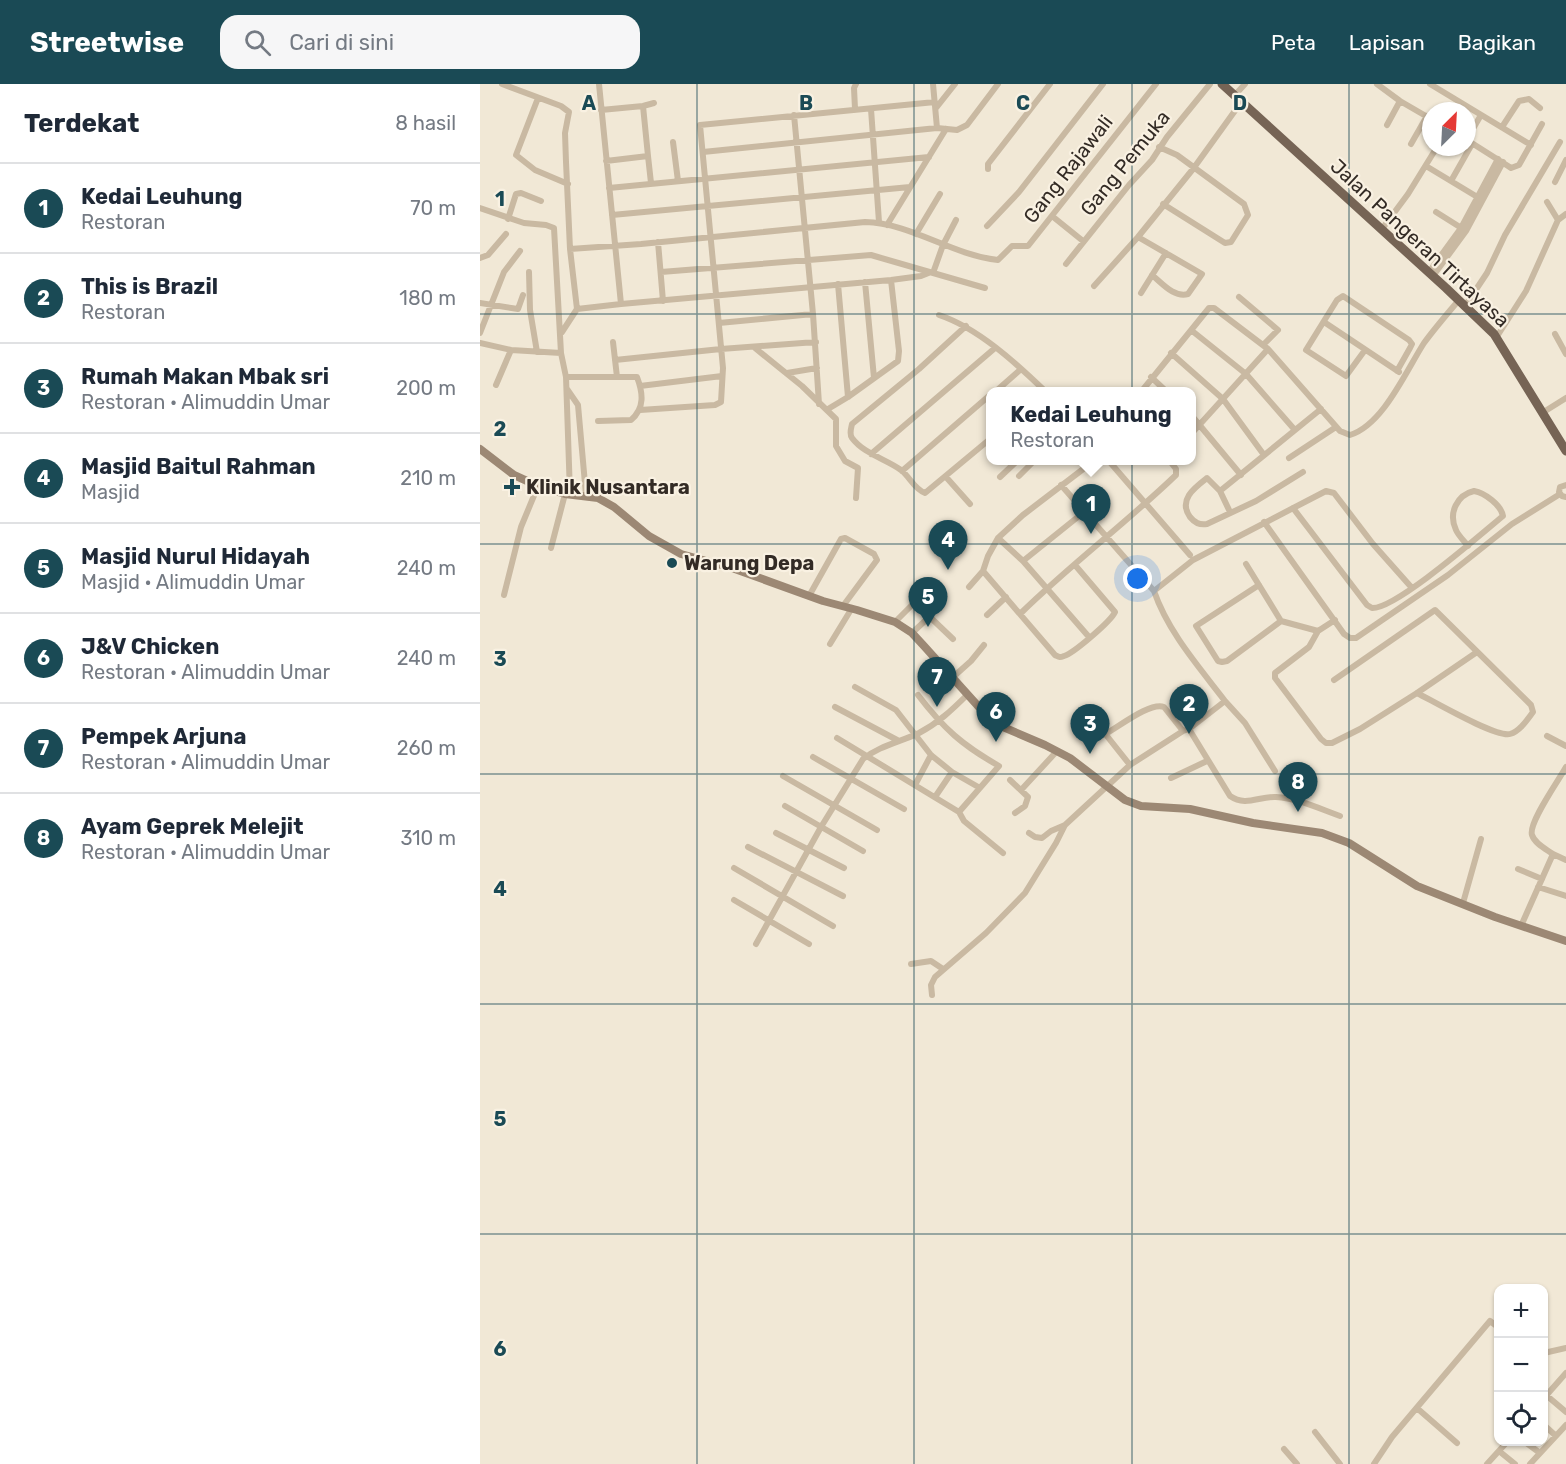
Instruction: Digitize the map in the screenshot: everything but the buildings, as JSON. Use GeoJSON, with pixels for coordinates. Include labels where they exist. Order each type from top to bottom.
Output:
{"type":"FeatureCollection","features":[{"type":"Feature","properties":{"kind":"main road","name":"Jalan Pangeran Tirtayasa"},"geometry":{"type":"LineString","coordinates":[[1222,84],[1431,274],[1496,338],[1566,451]]}},
{"type":"Feature","properties":{"kind":"street"},"geometry":{"type":"LineString","coordinates":[[502,84],[561,106],[569,112],[565,134],[570,249],[577,309],[561,333]]}},
{"type":"Feature","properties":{"kind":"street"},"geometry":{"type":"LineString","coordinates":[[598,84],[621,304]]}},
{"type":"Feature","properties":{"kind":"street"},"geometry":{"type":"LineString","coordinates":[[855,110],[854,87],[856,84]]}},
{"type":"Feature","properties":{"kind":"street"},"geometry":{"type":"LineString","coordinates":[[933,84],[937,128]]}},
{"type":"Feature","properties":{"kind":"street"},"geometry":{"type":"LineString","coordinates":[[640,410],[719,404],[722,376],[721,349],[701,124],[935,105],[955,84]]}},
{"type":"Feature","properties":{"kind":"street"},"geometry":{"type":"LineString","coordinates":[[703,152],[937,128],[957,130],[967,125],[998,84]]}},
{"type":"Feature","properties":{"kind":"street"},"geometry":{"type":"LineString","coordinates":[[988,169],[988,164],[1050,84]]}},
{"type":"Feature","properties":{"kind":"street"},"geometry":{"type":"LineString","coordinates":[[987,226],[1019,192],[1103,84]]}},
{"type":"Feature","properties":{"kind":"street","name":"Gang Rajawali"},"geometry":{"type":"LineString","coordinates":[[943,245],[996,260],[1000,259],[1012,246],[1029,246],[1156,84]]}},
{"type":"Feature","properties":{"kind":"street","name":"Gang Pemuka"},"geometry":{"type":"LineString","coordinates":[[1066,264],[1152,160],[1159,147],[1210,84]]}},
{"type":"Feature","properties":{"kind":"street"},"geometry":{"type":"LineString","coordinates":[[1094,286],[1138,237],[1193,169],[1245,84]]}},
{"type":"Feature","properties":{"kind":"street"},"geometry":{"type":"LineString","coordinates":[[1377,84],[1422,114]]}},
{"type":"Feature","properties":{"kind":"street"},"geometry":{"type":"LineString","coordinates":[[1430,84],[1531,145]]}},
{"type":"Feature","properties":{"kind":"street"},"geometry":{"type":"LineString","coordinates":[[538,98],[516,155],[536,170],[568,184]]}},
{"type":"Feature","properties":{"kind":"street"},"geometry":{"type":"LineString","coordinates":[[1502,127],[1519,101],[1529,99],[1540,108]]}},
{"type":"Feature","properties":{"kind":"street"},"geometry":{"type":"LineString","coordinates":[[1387,124],[1400,101]]}},
{"type":"Feature","properties":{"kind":"street"},"geometry":{"type":"LineString","coordinates":[[601,110],[654,103]]}},
{"type":"Feature","properties":{"kind":"street"},"geometry":{"type":"LineString","coordinates":[[643,106],[651,183]]}},
{"type":"Feature","properties":{"kind":"street"},"geometry":{"type":"LineString","coordinates":[[871,109],[879,222]]}},
{"type":"Feature","properties":{"kind":"street"},"geometry":{"type":"LineString","coordinates":[[794,115],[816,342],[819,404]]}},
{"type":"Feature","properties":{"kind":"street"},"geometry":{"type":"LineString","coordinates":[[1476,124],[1480,115]]}},
{"type":"Feature","properties":{"kind":"street"},"geometry":{"type":"LineString","coordinates":[[1476,146],[1512,168],[1516,167],[1542,124]]}},
{"type":"Feature","properties":{"kind":"street"},"geometry":{"type":"LineString","coordinates":[[1411,144],[1422,128]]}},
{"type":"Feature","properties":{"kind":"street"},"geometry":{"type":"LineString","coordinates":[[887,225],[946,129]]}},
{"type":"Feature","properties":{"kind":"street"},"geometry":{"type":"LineString","coordinates":[[673,142],[678,181]]}},
{"type":"Feature","properties":{"kind":"street"},"geometry":{"type":"LineString","coordinates":[[1144,387],[1209,308],[1214,308],[1265,347],[1343,434],[1350,435],[1366,427],[1383,409],[1436,326],[1462,303],[1487,273],[1505,234],[1549,164],[1560,142]]}},
{"type":"Feature","properties":{"kind":"street"},"geometry":{"type":"LineString","coordinates":[[1159,147],[1177,155],[1246,207],[1248,215],[1231,242],[1225,243],[1163,204]]}},
{"type":"Feature","properties":{"kind":"street"},"geometry":{"type":"LineString","coordinates":[[606,161],[648,156]]}},
{"type":"Feature","properties":{"kind":"street"},"geometry":{"type":"LineString","coordinates":[[1382,229],[1432,156]]}},
{"type":"Feature","properties":{"kind":"street"},"geometry":{"type":"LineString","coordinates":[[1451,181],[1462,156]]}},
{"type":"Feature","properties":{"kind":"street"},"geometry":{"type":"LineString","coordinates":[[609,188],[929,157]]}},
{"type":"Feature","properties":{"kind":"street"},"geometry":{"type":"LineString","coordinates":[[1555,182],[1566,160]]}},
{"type":"Feature","properties":{"kind":"street"},"geometry":{"type":"LineString","coordinates":[[1431,274],[1464,230],[1500,161]]}},
{"type":"Feature","properties":{"kind":"street"},"geometry":{"type":"LineString","coordinates":[[1549,164],[1561,170]]}},
{"type":"Feature","properties":{"kind":"street"},"geometry":{"type":"LineString","coordinates":[[1426,166],[1480,199]]}},
{"type":"Feature","properties":{"kind":"street"},"geometry":{"type":"LineString","coordinates":[[612,215],[910,187]]}},
{"type":"Feature","properties":{"kind":"street"},"geometry":{"type":"LineString","coordinates":[[508,219],[516,194],[521,193],[541,201]]}},
{"type":"Feature","properties":{"kind":"street"},"geometry":{"type":"LineString","coordinates":[[916,234],[940,194]]}},
{"type":"Feature","properties":{"kind":"street"},"geometry":{"type":"LineString","coordinates":[[1547,202],[1558,220]]}},
{"type":"Feature","properties":{"kind":"street"},"geometry":{"type":"LineString","coordinates":[[480,208],[530,225],[546,225],[554,228],[561,353],[566,377],[568,494],[551,548]]}},
{"type":"Feature","properties":{"kind":"street"},"geometry":{"type":"LineString","coordinates":[[1436,212],[1464,230]]}},
{"type":"Feature","properties":{"kind":"street"},"geometry":{"type":"LineString","coordinates":[[1496,338],[1526,291],[1558,220],[1566,214]]}},
{"type":"Feature","properties":{"kind":"street"},"geometry":{"type":"LineString","coordinates":[[1052,216],[1083,241]]}},
{"type":"Feature","properties":{"kind":"street"},"geometry":{"type":"LineString","coordinates":[[577,309],[921,276],[932,272],[956,220]]}},
{"type":"Feature","properties":{"kind":"street"},"geometry":{"type":"LineString","coordinates":[[570,249],[879,222],[943,245]]}},
{"type":"Feature","properties":{"kind":"street"},"geometry":{"type":"LineString","coordinates":[[480,258],[489,255],[506,234]]}},
{"type":"Feature","properties":{"kind":"street"},"geometry":{"type":"LineString","coordinates":[[1138,237],[1202,274],[1188,294],[1181,296],[1171,291],[1152,275]]}},
{"type":"Feature","properties":{"kind":"street"},"geometry":{"type":"LineString","coordinates":[[658,242],[663,301]]}},
{"type":"Feature","properties":{"kind":"street"},"geometry":{"type":"LineString","coordinates":[[480,333],[504,272],[519,251]]}},
{"type":"Feature","properties":{"kind":"street"},"geometry":{"type":"LineString","coordinates":[[1141,293],[1166,253]]}},
{"type":"Feature","properties":{"kind":"street"},"geometry":{"type":"LineString","coordinates":[[661,272],[871,255],[985,288]]}},
{"type":"Feature","properties":{"kind":"street"},"geometry":{"type":"LineString","coordinates":[[529,272],[530,310],[537,352]]}},
{"type":"Feature","properties":{"kind":"street"},"geometry":{"type":"LineString","coordinates":[[828,409],[895,364],[900,356],[891,280]]}},
{"type":"Feature","properties":{"kind":"street"},"geometry":{"type":"LineString","coordinates":[[865,282],[874,378]]}},
{"type":"Feature","properties":{"kind":"street"},"geometry":{"type":"LineString","coordinates":[[838,284],[848,397]]}},
{"type":"Feature","properties":{"kind":"street"},"geometry":{"type":"LineString","coordinates":[[480,303],[518,309],[523,295]]}},
{"type":"Feature","properties":{"kind":"street"},"geometry":{"type":"LineString","coordinates":[[1196,427],[1246,374],[1278,330],[1239,297]]}},
{"type":"Feature","properties":{"kind":"street"},"geometry":{"type":"LineString","coordinates":[[1365,350],[1346,376],[1331,369],[1306,350],[1340,297],[1347,297],[1412,344],[1397,371]]}},
{"type":"Feature","properties":{"kind":"street"},"geometry":{"type":"LineString","coordinates":[[719,323],[813,314]]}},
{"type":"Feature","properties":{"kind":"street"},"geometry":{"type":"LineString","coordinates":[[939,315],[966,326],[1041,387]]}},
{"type":"Feature","properties":{"kind":"street"},"geometry":{"type":"LineString","coordinates":[[1324,322],[1405,376]]}},
{"type":"Feature","properties":{"kind":"street"},"geometry":{"type":"LineString","coordinates":[[966,326],[919,369],[852,424],[851,438],[871,454],[902,471],[919,490],[925,493],[986,442]]}},
{"type":"Feature","properties":{"kind":"street"},"geometry":{"type":"LineString","coordinates":[[1191,330],[1246,374],[1294,429]]}},
{"type":"Feature","properties":{"kind":"street"},"geometry":{"type":"LineString","coordinates":[[1555,334],[1566,354]]}},
{"type":"Feature","properties":{"kind":"street"},"geometry":{"type":"LineString","coordinates":[[613,342],[617,377]]}},
{"type":"Feature","properties":{"kind":"street"},"geometry":{"type":"LineString","coordinates":[[615,360],[816,342]]}},
{"type":"Feature","properties":{"kind":"street"},"geometry":{"type":"LineString","coordinates":[[480,343],[511,350],[561,353]]}},
{"type":"Feature","properties":{"kind":"street"},"geometry":{"type":"LineString","coordinates":[[755,348],[787,373],[819,404],[828,409],[836,419],[836,446],[845,461],[858,468],[856,498]]}},
{"type":"Feature","properties":{"kind":"street"},"geometry":{"type":"LineString","coordinates":[[871,454],[995,348]]}},
{"type":"Feature","properties":{"kind":"street"},"geometry":{"type":"LineString","coordinates":[[496,385],[511,350]]}},
{"type":"Feature","properties":{"kind":"street"},"geometry":{"type":"LineString","coordinates":[[1171,353],[1223,399],[1264,455]]}},
{"type":"Feature","properties":{"kind":"street"},"geometry":{"type":"LineString","coordinates":[[787,373],[817,368]]}},
{"type":"Feature","properties":{"kind":"street"},"geometry":{"type":"LineString","coordinates":[[1001,387],[1021,369]]}},
{"type":"Feature","properties":{"kind":"street"},"geometry":{"type":"LineString","coordinates":[[566,377],[636,376],[642,396],[640,410],[631,420],[598,421]]}},
{"type":"Feature","properties":{"kind":"street"},"geometry":{"type":"LineString","coordinates":[[640,386],[722,376]]}},
{"type":"Feature","properties":{"kind":"street"},"geometry":{"type":"LineString","coordinates":[[1151,377],[1162,387]]}},
{"type":"Feature","properties":{"kind":"street"},"geometry":{"type":"LineString","coordinates":[[566,387],[578,405],[586,495]]}},
{"type":"Feature","properties":{"kind":"street"},"geometry":{"type":"LineString","coordinates":[[902,471],[986,398]]}},
{"type":"Feature","properties":{"kind":"street"},"geometry":{"type":"LineString","coordinates":[[1542,413],[1566,398]]}},
{"type":"Feature","properties":{"kind":"street"},"geometry":{"type":"LineString","coordinates":[[1220,491],[1321,409]]}},
{"type":"Feature","properties":{"kind":"street"},"geometry":{"type":"LineString","coordinates":[[1196,421],[1240,475]]}},
{"type":"Feature","properties":{"kind":"street"},"geometry":{"type":"LineString","coordinates":[[1290,458],[1336,427]]}},
{"type":"Feature","properties":{"kind":"street"},"geometry":{"type":"LineString","coordinates":[[480,449],[514,475],[538,486],[568,494],[598,498],[614,507],[649,536],[681,554],[732,568],[808,596],[894,622],[912,633],[987,716],[1003,728],[1057,751],[1084,768],[1125,800],[1141,806],[1190,810],[1322,833],[1359,848],[1417,886],[1566,941]]}},
{"type":"Feature","properties":{"kind":"street"},"geometry":{"type":"LineString","coordinates":[[1000,477],[1013,465]]}},
{"type":"Feature","properties":{"kind":"street"},"geometry":{"type":"LineString","coordinates":[[1019,476],[1030,465]]}},
{"type":"Feature","properties":{"kind":"street"},"geometry":{"type":"LineString","coordinates":[[969,587],[982,571],[998,538],[1088,465]]}},
{"type":"Feature","properties":{"kind":"street"},"geometry":{"type":"LineString","coordinates":[[1112,465],[1190,555]]}},
{"type":"Feature","properties":{"kind":"street"},"geometry":{"type":"LineString","coordinates":[[1021,613],[1176,475],[1173,465]]}},
{"type":"Feature","properties":{"kind":"street"},"geometry":{"type":"LineString","coordinates":[[1230,512],[1220,491],[1207,478],[1188,496],[1185,502],[1185,509],[1194,521],[1202,525],[1256,501],[1303,472]]}},
{"type":"Feature","properties":{"kind":"street"},"geometry":{"type":"LineString","coordinates":[[946,477],[970,504]]}},
{"type":"Feature","properties":{"kind":"street"},"geometry":{"type":"LineString","coordinates":[[1264,522],[1346,636],[1356,638],[1448,575],[1512,524],[1563,496],[1560,487],[1566,484]]}},
{"type":"Feature","properties":{"kind":"street"},"geometry":{"type":"LineString","coordinates":[[1061,485],[1154,591],[1160,608],[1177,636],[1225,701],[1245,723],[1275,771]]}},
{"type":"Feature","properties":{"kind":"street"},"geometry":{"type":"LineString","coordinates":[[504,595],[515,546],[538,486]]}},
{"type":"Feature","properties":{"kind":"street"},"geometry":{"type":"LineString","coordinates":[[1293,508],[1367,605],[1372,608],[1378,608],[1412,588],[1468,546],[1504,514],[1489,498],[1474,490],[1460,498],[1454,508],[1456,530],[1468,546]]}},
{"type":"Feature","properties":{"kind":"street"},"geometry":{"type":"LineString","coordinates":[[1154,591],[1193,560],[1326,491],[1334,493],[1372,544],[1412,588]]}},
{"type":"Feature","properties":{"kind":"street"},"geometry":{"type":"LineString","coordinates":[[1023,561],[1084,512]]}},
{"type":"Feature","properties":{"kind":"street"},"geometry":{"type":"LineString","coordinates":[[808,596],[843,538],[860,545],[877,558],[843,606]]}},
{"type":"Feature","properties":{"kind":"street"},"geometry":{"type":"LineString","coordinates":[[998,538],[1023,561],[1089,638]]}},
{"type":"Feature","properties":{"kind":"street"},"geometry":{"type":"LineString","coordinates":[[1246,564],[1281,621],[1318,632]]}},
{"type":"Feature","properties":{"kind":"street"},"geometry":{"type":"LineString","coordinates":[[982,571],[1059,657],[1066,656],[1089,638],[1115,612],[1075,565]]}},
{"type":"Feature","properties":{"kind":"street"},"geometry":{"type":"LineString","coordinates":[[1259,585],[1196,626],[1214,657],[1222,662],[1227,661],[1281,621]]}},
{"type":"Feature","properties":{"kind":"street"},"geometry":{"type":"LineString","coordinates":[[894,622],[926,592]]}},
{"type":"Feature","properties":{"kind":"street"},"geometry":{"type":"LineString","coordinates":[[987,615],[1006,597]]}},
{"type":"Feature","properties":{"kind":"street"},"geometry":{"type":"LineString","coordinates":[[830,644],[852,608]]}},
{"type":"Feature","properties":{"kind":"street"},"geometry":{"type":"LineString","coordinates":[[1334,680],[1435,610],[1533,709],[1533,712],[1512,734],[1498,734],[1417,693]]}},
{"type":"Feature","properties":{"kind":"street"},"geometry":{"type":"LineString","coordinates":[[912,633],[931,618],[953,639]]}},
{"type":"Feature","properties":{"kind":"street"},"geometry":{"type":"LineString","coordinates":[[1335,620],[1318,632],[1309,647],[1275,673],[1275,678],[1326,743],[1332,743],[1360,729],[1477,652]]}},
{"type":"Feature","properties":{"kind":"street"},"geometry":{"type":"LineString","coordinates":[[952,678],[984,645]]}},
{"type":"Feature","properties":{"kind":"street"},"geometry":{"type":"LineString","coordinates":[[855,687],[896,710],[932,754],[952,772],[980,788]]}},
{"type":"Feature","properties":{"kind":"street"},"geometry":{"type":"LineString","coordinates":[[918,695],[939,722],[959,742],[999,766],[959,812]]}},
{"type":"Feature","properties":{"kind":"street"},"geometry":{"type":"LineString","coordinates":[[756,944],[821,827],[861,763],[867,756],[939,722],[967,695]]}},
{"type":"Feature","properties":{"kind":"street"},"geometry":{"type":"LineString","coordinates":[[1029,833],[1042,838],[1065,825],[1131,765],[1186,730],[1225,701]]}},
{"type":"Feature","properties":{"kind":"street"},"geometry":{"type":"LineString","coordinates":[[1107,734],[1149,708],[1160,705],[1186,730],[1234,800],[1245,802],[1269,797],[1282,798],[1340,816]]}},
{"type":"Feature","properties":{"kind":"street"},"geometry":{"type":"LineString","coordinates":[[835,707],[899,741]]}},
{"type":"Feature","properties":{"kind":"street"},"geometry":{"type":"LineString","coordinates":[[1095,721],[1131,765]]}},
{"type":"Feature","properties":{"kind":"street"},"geometry":{"type":"LineString","coordinates":[[1547,736],[1566,746]]}},
{"type":"Feature","properties":{"kind":"street"},"geometry":{"type":"LineString","coordinates":[[837,738],[959,812],[964,821],[1004,853]]}},
{"type":"Feature","properties":{"kind":"street"},"geometry":{"type":"LineString","coordinates":[[1022,789],[1057,751]]}},
{"type":"Feature","properties":{"kind":"street"},"geometry":{"type":"LineString","coordinates":[[915,785],[932,754]]}},
{"type":"Feature","properties":{"kind":"street"},"geometry":{"type":"LineString","coordinates":[[813,758],[904,809]]}},
{"type":"Feature","properties":{"kind":"street"},"geometry":{"type":"LineString","coordinates":[[1172,778],[1207,760]]}},
{"type":"Feature","properties":{"kind":"street"},"geometry":{"type":"LineString","coordinates":[[935,797],[952,772]]}},
{"type":"Feature","properties":{"kind":"street"},"geometry":{"type":"LineString","coordinates":[[1565,772],[1531,829],[1535,842],[1566,860]]}},
{"type":"Feature","properties":{"kind":"street"},"geometry":{"type":"LineString","coordinates":[[783,776],[877,830]]}},
{"type":"Feature","properties":{"kind":"street"},"geometry":{"type":"LineString","coordinates":[[1010,780],[1022,789],[1028,799],[1025,806],[1015,813]]}},
{"type":"Feature","properties":{"kind":"street"},"geometry":{"type":"LineString","coordinates":[[785,806],[863,851]]}},
{"type":"Feature","properties":{"kind":"street"},"geometry":{"type":"LineString","coordinates":[[932,995],[932,982],[943,969],[986,933],[1025,893],[1065,825]]}},
{"type":"Feature","properties":{"kind":"street"},"geometry":{"type":"LineString","coordinates":[[776,832],[844,868]]}},
{"type":"Feature","properties":{"kind":"street"},"geometry":{"type":"LineString","coordinates":[[1463,903],[1481,839]]}},
{"type":"Feature","properties":{"kind":"street"},"geometry":{"type":"LineString","coordinates":[[748,847],[843,896]]}},
{"type":"Feature","properties":{"kind":"street"},"geometry":{"type":"LineString","coordinates":[[1521,926],[1553,854]]}},
{"type":"Feature","properties":{"kind":"street"},"geometry":{"type":"LineString","coordinates":[[734,868],[833,926]]}},
{"type":"Feature","properties":{"kind":"street"},"geometry":{"type":"LineString","coordinates":[[1518,869],[1542,879]]}},
{"type":"Feature","properties":{"kind":"street"},"geometry":{"type":"LineString","coordinates":[[1538,887],[1566,896]]}},
{"type":"Feature","properties":{"kind":"street"},"geometry":{"type":"LineString","coordinates":[[734,900],[810,944]]}},
{"type":"Feature","properties":{"kind":"street"},"geometry":{"type":"LineString","coordinates":[[911,964],[931,961],[943,969]]}},
{"type":"Feature","properties":{"kind":"street"},"geometry":{"type":"LineString","coordinates":[[1374,1464],[1392,1437],[1491,1321],[1494,1324]]}},
{"type":"Feature","properties":{"kind":"street"},"geometry":{"type":"LineString","coordinates":[[1548,1352],[1566,1348]]}},
{"type":"Feature","properties":{"kind":"street"},"geometry":{"type":"LineString","coordinates":[[1548,1393],[1565,1378]]}},
{"type":"Feature","properties":{"kind":"street"},"geometry":{"type":"LineString","coordinates":[[1548,1398],[1566,1412]]}},
{"type":"Feature","properties":{"kind":"street"},"geometry":{"type":"LineString","coordinates":[[1418,1409],[1457,1443]]}},
{"type":"Feature","properties":{"kind":"street"},"geometry":{"type":"LineString","coordinates":[[1530,1464],[1566,1425]]}},
{"type":"Feature","properties":{"kind":"street"},"geometry":{"type":"LineString","coordinates":[[1548,1429],[1556,1436]]}},
{"type":"Feature","properties":{"kind":"street"},"geometry":{"type":"LineString","coordinates":[[1315,1432],[1340,1464]]}},
{"type":"Feature","properties":{"kind":"street"},"geometry":{"type":"LineString","coordinates":[[1486,1464],[1503,1446]]}},
{"type":"Feature","properties":{"kind":"street"},"geometry":{"type":"LineString","coordinates":[[1530,1446],[1540,1453]]}},
{"type":"Feature","properties":{"kind":"street"},"geometry":{"type":"LineString","coordinates":[[1284,1449],[1297,1464]]}},
{"type":"Feature","properties":{"kind":"street"},"geometry":{"type":"LineString","coordinates":[[1499,1451],[1515,1464]]}},
{"type":"Feature","properties":{"kind":"place","name":"Klinik Nusantara"},"geometry":{"type":"Point","coordinates":[512,487]}},
{"type":"Feature","properties":{"kind":"place","name":"Kedai Leuhung"},"geometry":{"type":"Point","coordinates":[1091,534]}},
{"type":"Feature","properties":{"kind":"place","name":"Warung Depa"},"geometry":{"type":"Point","coordinates":[672,563]}},
{"type":"Feature","properties":{"kind":"place","name":"Masjid Baitul Rahman"},"geometry":{"type":"Point","coordinates":[948,570]}},
{"type":"Feature","properties":{"kind":"place","name":"Masjid Nurul Hidayah"},"geometry":{"type":"Point","coordinates":[928,627]}},
{"type":"Feature","properties":{"kind":"place","name":"Pempek Arjuna"},"geometry":{"type":"Point","coordinates":[937,707]}},
{"type":"Feature","properties":{"kind":"place","name":"This is Brazil"},"geometry":{"type":"Point","coordinates":[1189,734]}},
{"type":"Feature","properties":{"kind":"place","name":"J&V Chicken"},"geometry":{"type":"Point","coordinates":[996,742]}},
{"type":"Feature","properties":{"kind":"place","name":"Rumah Makan Mbak sri"},"geometry":{"type":"Point","coordinates":[1090,754]}},
{"type":"Feature","properties":{"kind":"place","name":"Ayam Geprek Melejit"},"geometry":{"type":"Point","coordinates":[1298,812]}}]}
